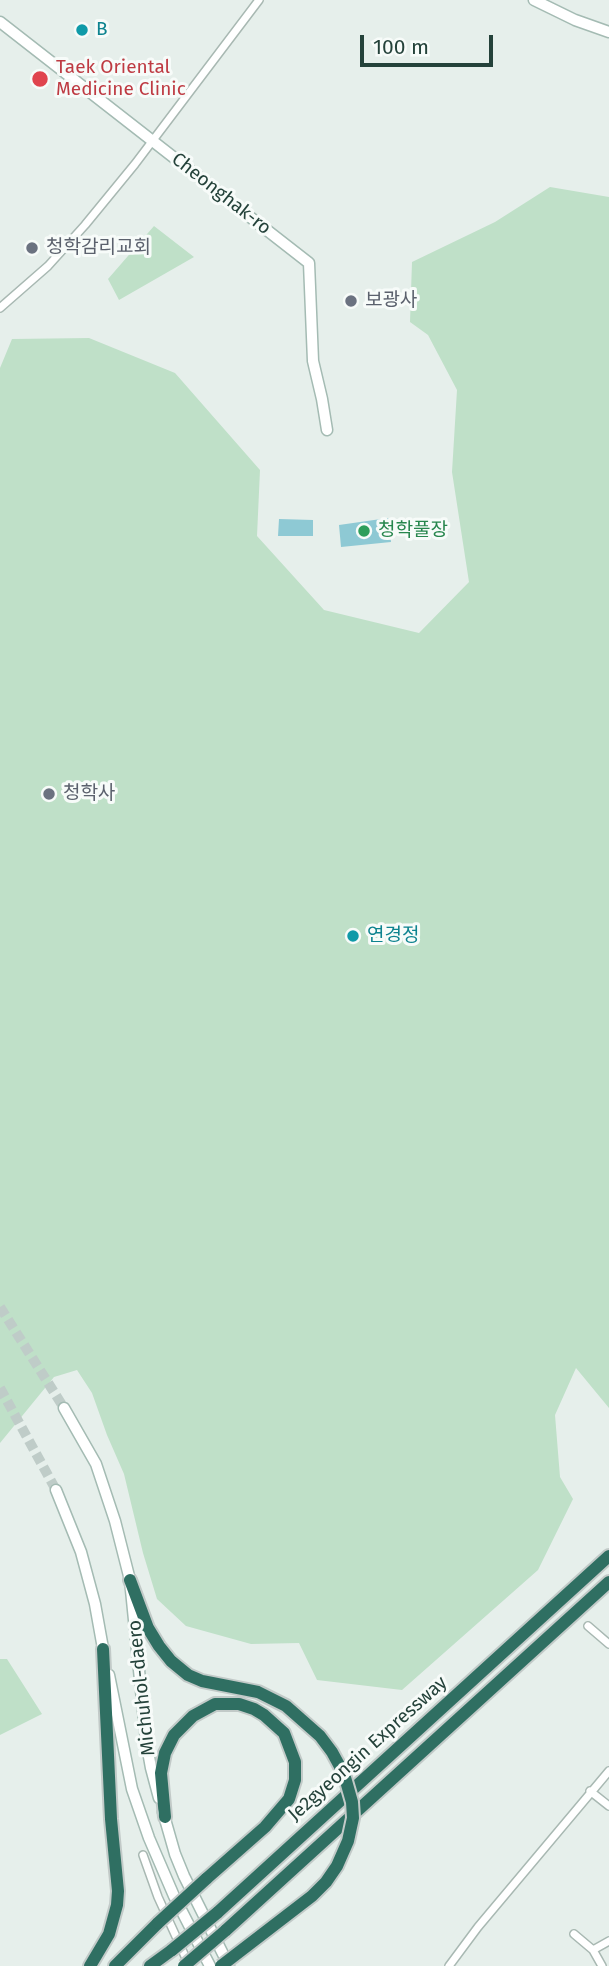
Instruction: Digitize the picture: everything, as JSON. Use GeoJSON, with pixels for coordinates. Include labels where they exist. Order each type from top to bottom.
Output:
{"type":"FeatureCollection","features":[{"type":"Feature","properties":{"kind":"highway","name":"Je2gyeongin Expressway"},"geometry":{"type":"LineString","coordinates":[[150,1966],[217,1913],[609,1556]]}},
{"type":"Feature","properties":{"kind":"highway"},"geometry":{"type":"LineString","coordinates":[[130,1580],[152,1635],[163,1653],[188,1675],[202,1681],[258,1692],[281,1702],[314,1730],[332,1752],[344,1774],[352,1802],[353,1818],[348,1841],[337,1866],[319,1889],[221,1966]]}},
{"type":"Feature","properties":{"kind":"highway","name":"Je2gyeongin Expressway"},"geometry":{"type":"LineString","coordinates":[[184,1966],[609,1582]]}},
{"type":"Feature","properties":{"kind":"highway"},"geometry":{"type":"LineString","coordinates":[[90,1966],[109,1934],[117,1906],[118,1878],[111,1819],[103,1649]]}},
{"type":"Feature","properties":{"kind":"highway"},"geometry":{"type":"LineString","coordinates":[[115,1966],[158,1923],[265,1827],[289,1799],[295,1780],[295,1762],[284,1733],[259,1712],[239,1704],[215,1704],[193,1716],[174,1735],[165,1753],[161,1773],[164,1817]]}},
{"type":"Feature","properties":{"kind":"main road"},"geometry":{"type":"LineString","coordinates":[[534,0],[575,20],[609,32]]}},
{"type":"Feature","properties":{"kind":"main road","name":"Cheonghak-ro"},"geometry":{"type":"LineString","coordinates":[[0,22],[309,263],[313,361],[327,430]]}},
{"type":"Feature","properties":{"kind":"main road","name":"Michuhol-daero"},"geometry":{"type":"LineString","coordinates":[[64,1408],[96,1464],[115,1521],[130,1580],[146,1740],[164,1817],[184,1876],[229,1966]]}},
{"type":"Feature","properties":{"kind":"main road","name":"Michuhol-daero"},"geometry":{"type":"LineString","coordinates":[[56,1490],[81,1552],[95,1604],[132,1789],[174,1896],[210,1966]]}},
{"type":"Feature","properties":{"kind":"street"},"geometry":{"type":"LineString","coordinates":[[0,307],[48,266],[112,192],[259,0]]}},
{"type":"Feature","properties":{"kind":"street"},"geometry":{"type":"LineString","coordinates":[[588,1626],[609,1644]]}},
{"type":"Feature","properties":{"kind":"street"},"geometry":{"type":"LineString","coordinates":[[450,1966],[478,1927],[609,1771]]}},
{"type":"Feature","properties":{"kind":"street"},"geometry":{"type":"LineString","coordinates":[[590,1791],[609,1806]]}},
{"type":"Feature","properties":{"kind":"street"},"geometry":{"type":"LineString","coordinates":[[143,1856],[158,1897],[190,1966]]}},
{"type":"Feature","properties":{"kind":"street"},"geometry":{"type":"LineString","coordinates":[[573,1934],[593,1950],[602,1966]]}},
{"type":"Feature","properties":{"kind":"street"},"geometry":{"type":"LineString","coordinates":[[593,1950],[609,1941]]}},
{"type":"Feature","properties":{"kind":"green space"},"geometry":{"type":"Polygon","coordinates":[[[550,187],[609,197],[609,1408],[576,1368],[555,1415],[560,1477],[573,1499],[538,1570],[402,1690],[317,1680],[299,1643],[251,1644],[186,1626],[157,1599],[124,1474],[92,1393],[77,1370],[54,1377],[0,1443],[0,368],[12,339],[89,338],[175,373],[260,470],[257,536],[324,610],[419,633],[469,582],[452,472],[457,390],[428,335],[410,322],[412,262],[495,222],[550,187]]]}},
{"type":"Feature","properties":{"kind":"green space"},"geometry":{"type":"Polygon","coordinates":[[[154,226],[194,257],[119,300],[108,279],[154,226]]]}},
{"type":"Feature","properties":{"kind":"green space"},"geometry":{"type":"Polygon","coordinates":[[[0,1659],[7,1659],[42,1714],[0,1735],[0,1659]]]}},
{"type":"Feature","properties":{"kind":"water"},"geometry":{"type":"Polygon","coordinates":[[[388,518],[391,542],[341,547],[339,525],[388,518]]]}},
{"type":"Feature","properties":{"kind":"water"},"geometry":{"type":"Polygon","coordinates":[[[279,519],[313,520],[313,536],[278,536],[279,519]]]}},
{"type":"Feature","properties":{"kind":"tunnel"},"geometry":{"type":"LineString","coordinates":[[0,1307],[64,1408]]}},
{"type":"Feature","properties":{"kind":"tunnel"},"geometry":{"type":"LineString","coordinates":[[0,1388],[56,1490]]}},
{"type":"Feature","properties":{"kind":"place","name":"B"},"geometry":{"type":"Point","coordinates":[82,30]}},
{"type":"Feature","properties":{"kind":"place","name":"Taek Oriental Medicine Clinic"},"geometry":{"type":"Point","coordinates":[40,79]}},
{"type":"Feature","properties":{"kind":"place","name":"청학감리교회"},"geometry":{"type":"Point","coordinates":[32,248]}},
{"type":"Feature","properties":{"kind":"place","name":"보광사"},"geometry":{"type":"Point","coordinates":[351,301]}},
{"type":"Feature","properties":{"kind":"place","name":"청학풀장"},"geometry":{"type":"Point","coordinates":[364,531]}},
{"type":"Feature","properties":{"kind":"place","name":"청학사"},"geometry":{"type":"Point","coordinates":[49,794]}},
{"type":"Feature","properties":{"kind":"place","name":"연경정"},"geometry":{"type":"Point","coordinates":[353,936]}}]}
